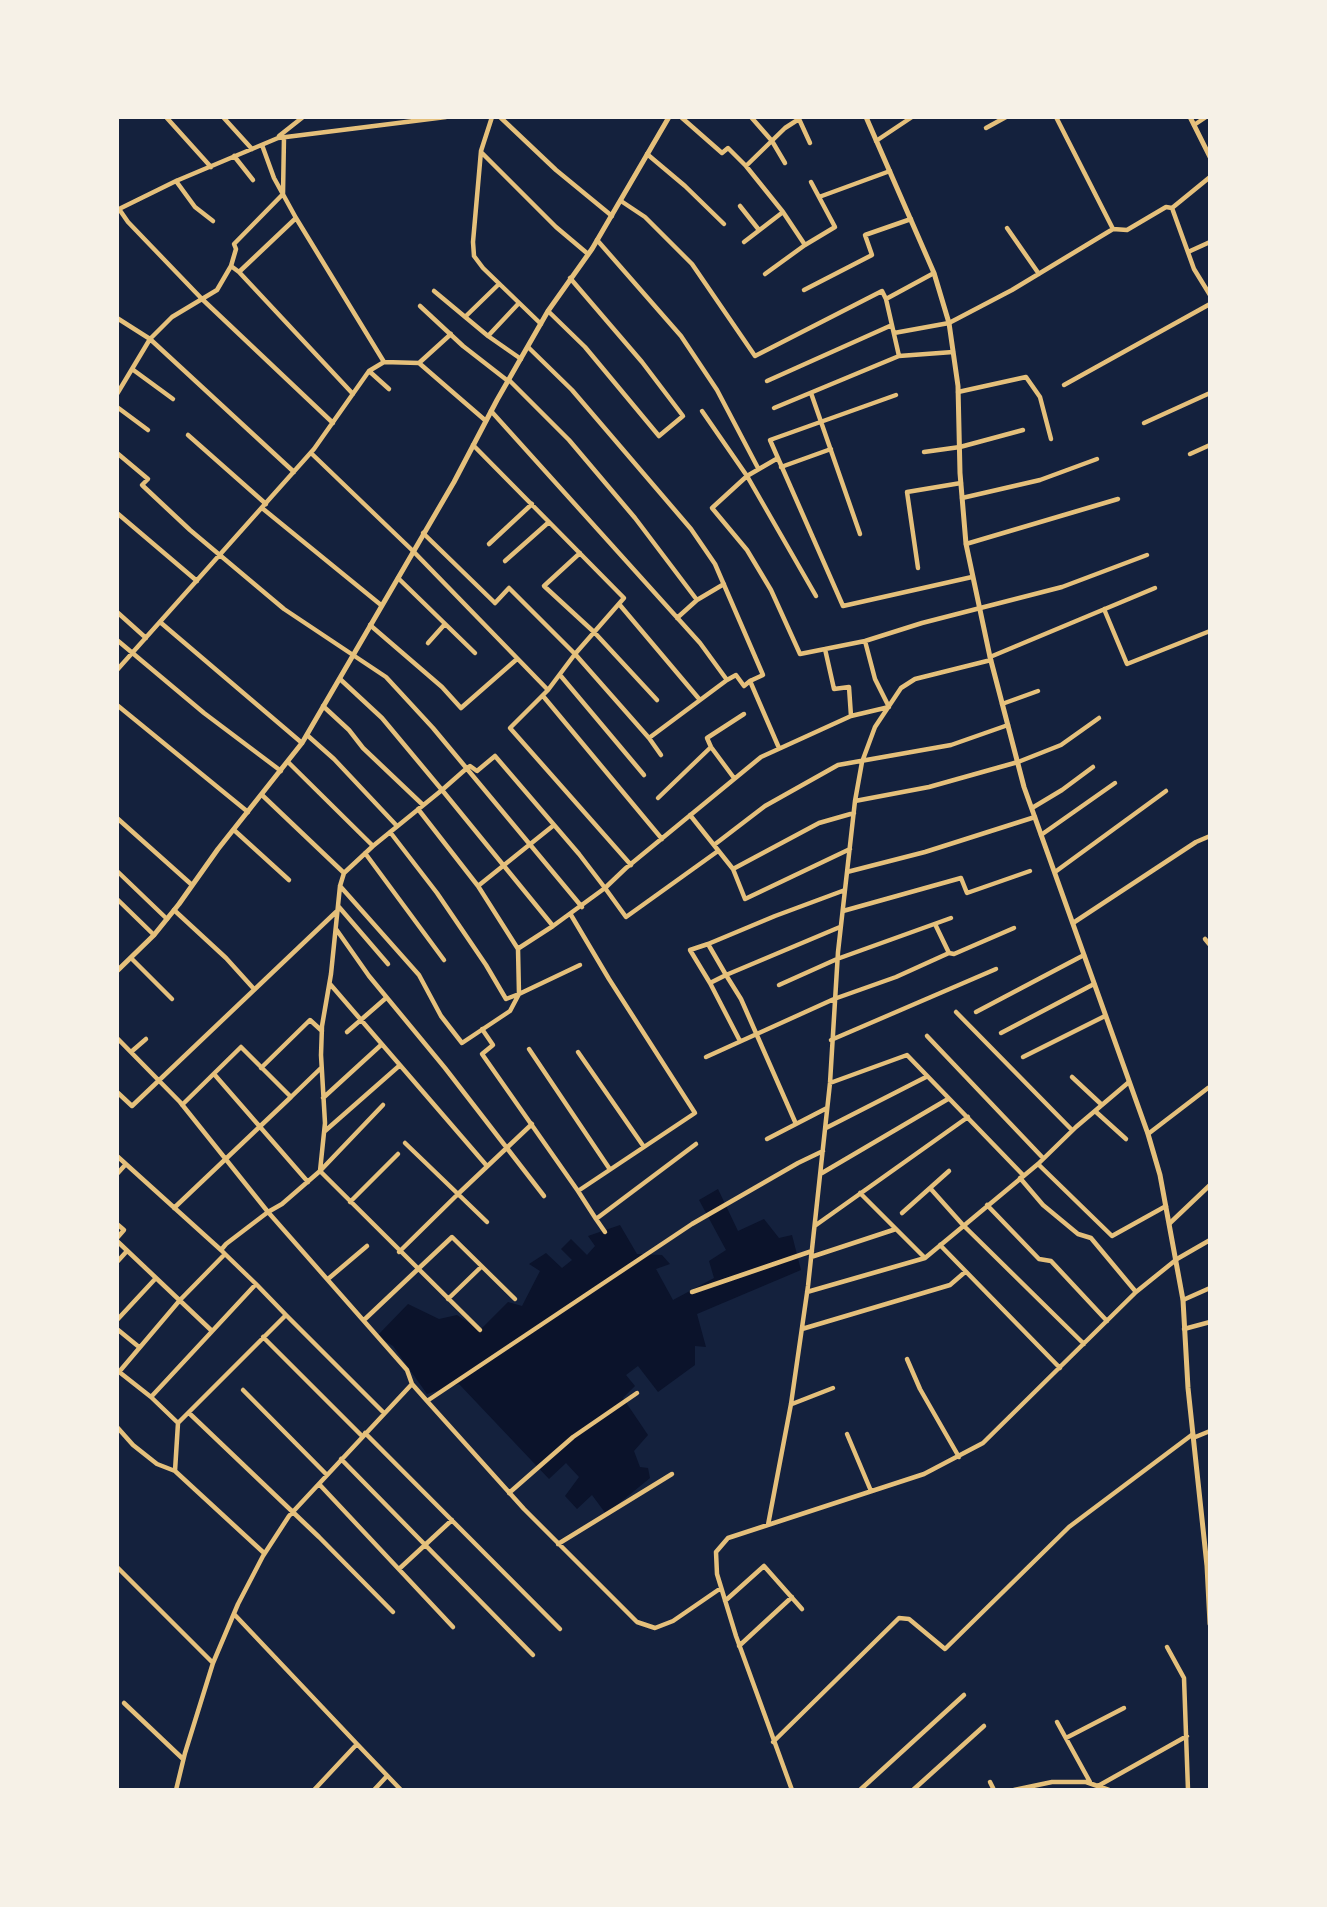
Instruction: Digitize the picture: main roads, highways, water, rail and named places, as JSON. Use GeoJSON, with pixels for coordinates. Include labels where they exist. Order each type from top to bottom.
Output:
{"type":"FeatureCollection","features":[{"type":"Feature","properties":{"kind":"water"},"geometry":{"type":"Polygon","coordinates":[[[718,1189],[738,1231],[764,1219],[779,1238],[792,1235],[801,1270],[697,1314],[706,1347],[695,1346],[695,1365],[658,1392],[638,1366],[626,1375],[635,1386],[623,1398],[648,1435],[634,1451],[640,1467],[648,1468],[650,1478],[606,1514],[592,1495],[577,1509],[565,1496],[579,1477],[566,1463],[549,1479],[459,1384],[427,1394],[393,1346],[377,1336],[408,1304],[439,1319],[457,1315],[480,1330],[508,1302],[522,1306],[540,1271],[529,1264],[546,1253],[562,1268],[572,1260],[561,1249],[571,1239],[587,1255],[595,1246],[588,1236],[620,1225],[637,1254],[662,1255],[670,1264],[656,1269],[673,1300],[714,1278],[709,1261],[726,1250],[699,1200],[718,1189]]]}}]}
